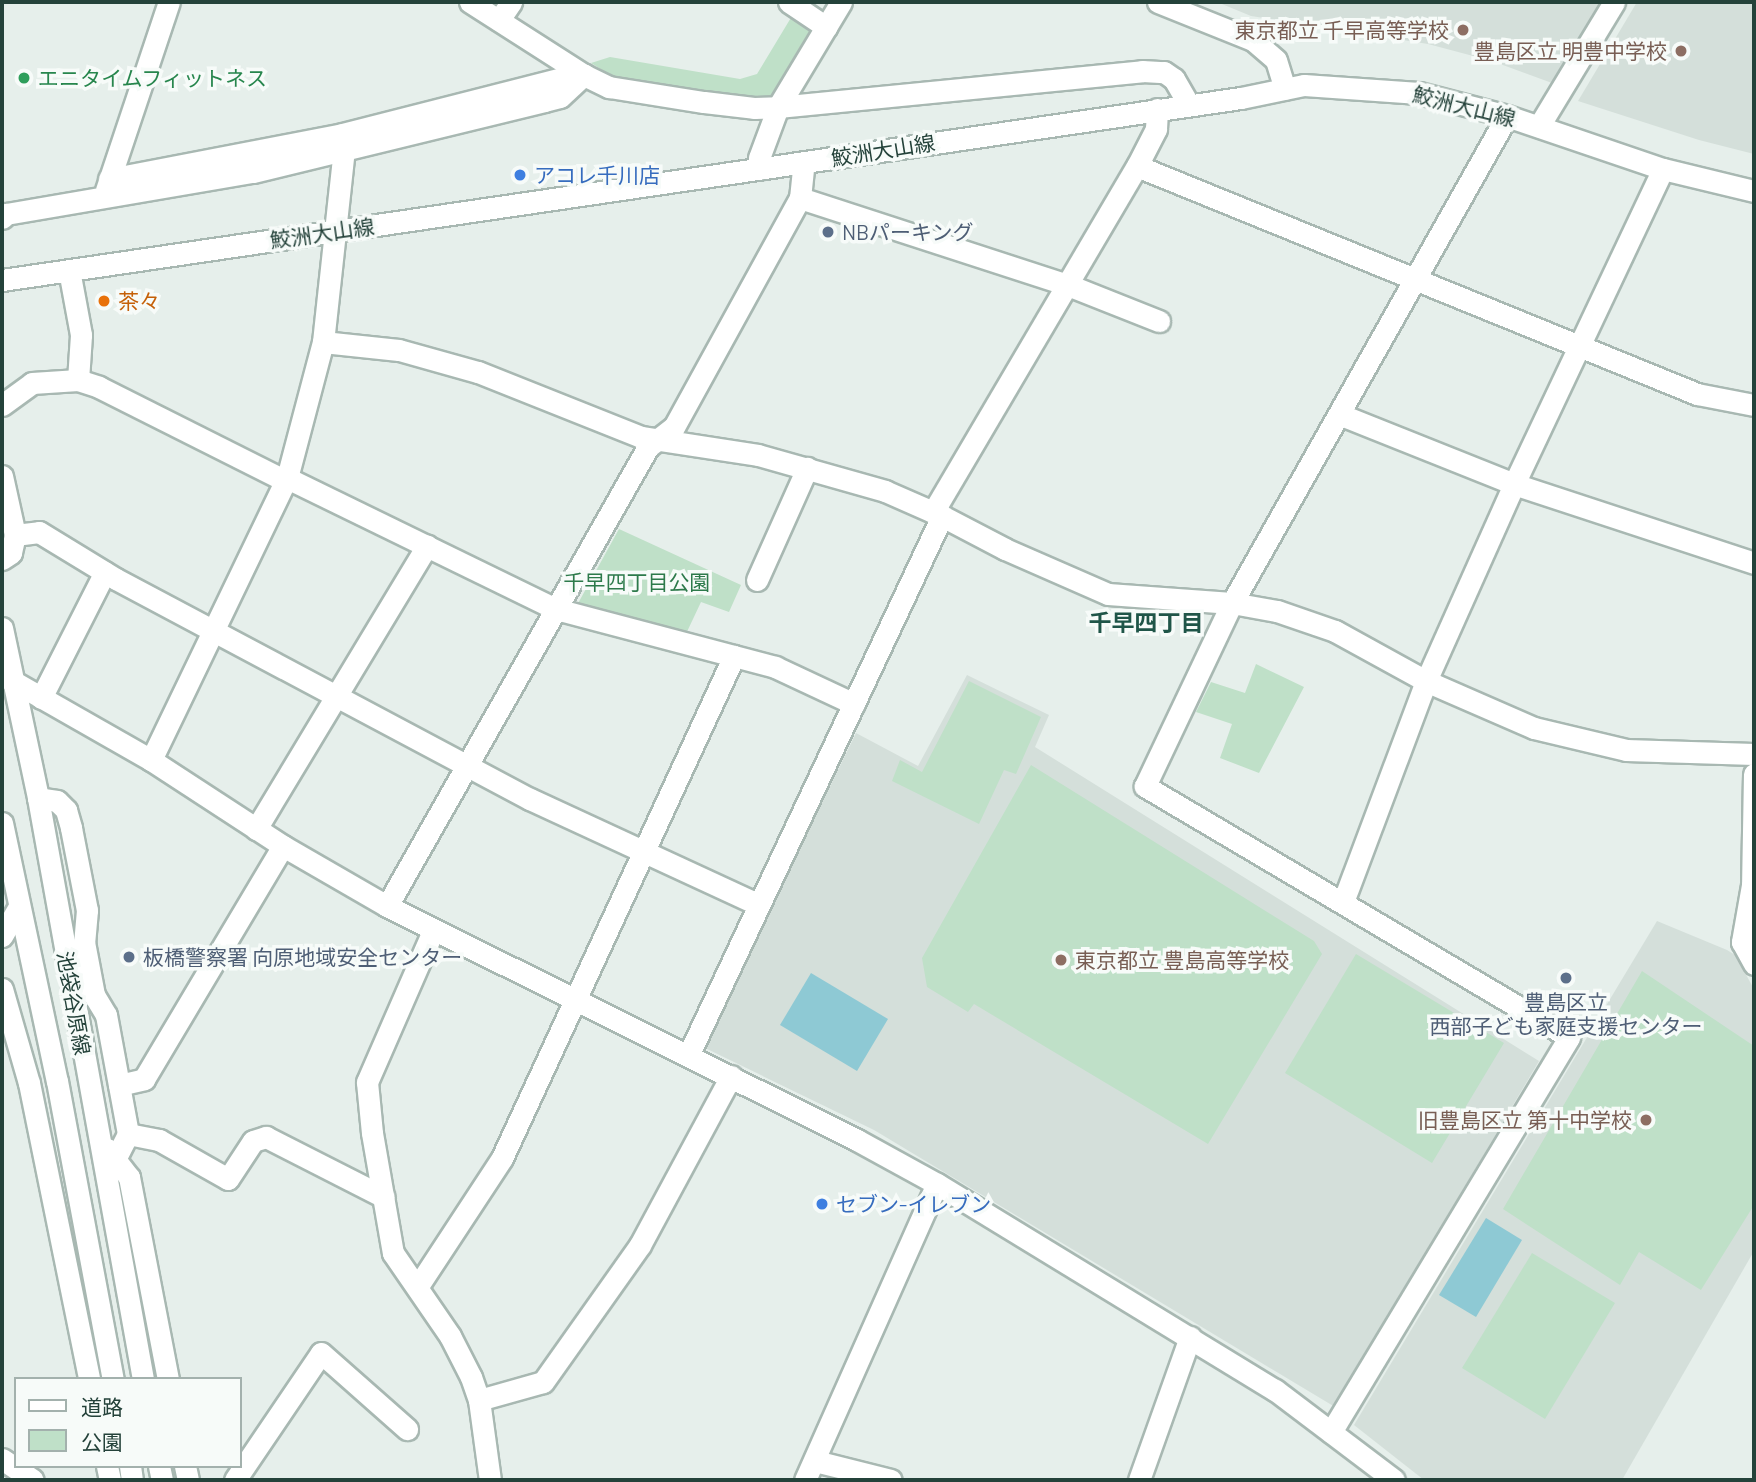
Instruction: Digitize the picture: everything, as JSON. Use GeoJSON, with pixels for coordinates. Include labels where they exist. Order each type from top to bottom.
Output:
{"type":"FeatureCollection","features":[{"type":"Feature","properties":{"kind":"street"},"geometry":{"type":"LineString","coordinates":[[106,189],[169,2]]}},
{"type":"Feature","properties":{"kind":"street"},"geometry":{"type":"LineString","coordinates":[[470,2],[584,75],[609,87],[746,107],[778,107],[1142,71],[1164,72],[1174,79],[1189,105]]}},
{"type":"Feature","properties":{"kind":"street"},"geometry":{"type":"LineString","coordinates":[[499,20],[511,2]]}},
{"type":"Feature","properties":{"kind":"street"},"geometry":{"type":"LineString","coordinates":[[789,2],[826,27]]}},
{"type":"Feature","properties":{"kind":"street"},"geometry":{"type":"LineString","coordinates":[[759,169],[759,158],[778,107],[841,2]]}},
{"type":"Feature","properties":{"kind":"street"},"geometry":{"type":"LineString","coordinates":[[1158,2],[1253,40],[1276,60],[1285,89]]}},
{"type":"Feature","properties":{"kind":"street"},"geometry":{"type":"LineString","coordinates":[[1539,126],[1614,2]]}},
{"type":"Feature","properties":{"kind":"street"},"geometry":{"type":"LineString","coordinates":[[106,189],[253,172],[560,97],[584,75]]}},
{"type":"Feature","properties":{"kind":"street"},"geometry":{"type":"LineString","coordinates":[[2,218],[6,214],[342,134],[561,78]]}},
{"type":"Feature","properties":{"kind":"street","name":"鮫洲大山線"},"geometry":{"type":"LineString","coordinates":[[2,280],[1189,105],[1304,85],[1419,93],[1507,116],[1663,169],[1754,191]]}},
{"type":"Feature","properties":{"kind":"street"},"geometry":{"type":"LineString","coordinates":[[688,1056],[854,704],[938,514],[1137,166],[1156,129],[1157,109]]}},
{"type":"Feature","properties":{"kind":"street"},"geometry":{"type":"LineString","coordinates":[[1331,1432],[1569,1037],[1145,786],[1232,603],[1341,415],[1412,280],[1507,116]]}},
{"type":"Feature","properties":{"kind":"street"},"geometry":{"type":"LineString","coordinates":[[151,760],[286,479],[323,342],[338,231],[344,150]]}},
{"type":"Feature","properties":{"kind":"street"},"geometry":{"type":"LineString","coordinates":[[387,906],[648,447],[674,427],[800,198],[804,162]]}},
{"type":"Feature","properties":{"kind":"street"},"geometry":{"type":"LineString","coordinates":[[1137,166],[1697,394],[1754,405]]}},
{"type":"Feature","properties":{"kind":"street"},"geometry":{"type":"LineString","coordinates":[[1343,902],[1426,681],[1514,484],[1663,169]]}},
{"type":"Feature","properties":{"kind":"street"},"geometry":{"type":"LineString","coordinates":[[800,198],[1069,285],[1159,321]]}},
{"type":"Feature","properties":{"kind":"street"},"geometry":{"type":"LineString","coordinates":[[69,270],[81,335],[78,380]]}},
{"type":"Feature","properties":{"kind":"street"},"geometry":{"type":"LineString","coordinates":[[323,342],[412,354],[478,372],[642,437],[758,455],[885,491],[938,514],[1005,549],[1108,594],[1232,603],[1278,611],[1335,631],[1426,681],[1534,728],[1626,750],[1754,754]]}},
{"type":"Feature","properties":{"kind":"street"},"geometry":{"type":"LineString","coordinates":[[2,405],[32,383],[78,380],[99,387],[556,609],[775,667],[854,704]]}},
{"type":"Feature","properties":{"kind":"street"},"geometry":{"type":"LineString","coordinates":[[1341,415],[1514,484],[1754,563]]}},
{"type":"Feature","properties":{"kind":"street"},"geometry":{"type":"LineString","coordinates":[[757,580],[807,468]]}},
{"type":"Feature","properties":{"kind":"street"},"geometry":{"type":"LineString","coordinates":[[2,476],[15,536],[11,553],[2,559]]}},
{"type":"Feature","properties":{"kind":"street"},"geometry":{"type":"LineString","coordinates":[[15,536],[39,532],[105,572],[467,766],[759,905]]}},
{"type":"Feature","properties":{"kind":"street"},"geometry":{"type":"LineString","coordinates":[[256,829],[427,546]]}},
{"type":"Feature","properties":{"kind":"street"},"geometry":{"type":"LineString","coordinates":[[41,698],[105,572]]}},
{"type":"Feature","properties":{"kind":"street","name":"池袋谷原線"},"geometry":{"type":"LineString","coordinates":[[2,628],[7,678],[38,798],[143,1377]]}},
{"type":"Feature","properties":{"kind":"street"},"geometry":{"type":"LineString","coordinates":[[418,1286],[502,1158],[734,656]]}},
{"type":"Feature","properties":{"kind":"street"},"geometry":{"type":"LineString","coordinates":[[7,678],[151,760],[283,846],[387,906],[731,1076],[937,1184],[1275,1390],[1394,1480]]}},
{"type":"Feature","properties":{"kind":"street"},"geometry":{"type":"LineString","coordinates":[[1754,774],[1752,885],[1742,942],[1754,964]]}},
{"type":"Feature","properties":{"kind":"street"},"geometry":{"type":"LineString","coordinates":[[38,798],[57,801],[66,810],[71,828],[87,910],[84,942],[94,995],[106,1015],[128,1134],[115,1159]]}},
{"type":"Feature","properties":{"kind":"street","name":"池袋谷原線"},"geometry":{"type":"LineString","coordinates":[[2,823],[57,1081],[113,1377]]}},
{"type":"Feature","properties":{"kind":"street"},"geometry":{"type":"LineString","coordinates":[[119,1085],[144,1079],[283,846]]}},
{"type":"Feature","properties":{"kind":"street"},"geometry":{"type":"LineString","coordinates":[[2,936],[19,907]]}},
{"type":"Feature","properties":{"kind":"street"},"geometry":{"type":"LineString","coordinates":[[433,931],[367,1082],[393,1253],[418,1286],[461,1355],[479,1400],[490,1480]]}},
{"type":"Feature","properties":{"kind":"street"},"geometry":{"type":"LineString","coordinates":[[2,989],[10,1043],[29,1083],[89,1377]]}},
{"type":"Feature","properties":{"kind":"street"},"geometry":{"type":"LineString","coordinates":[[479,1400],[543,1382],[640,1245],[731,1076]]}},
{"type":"Feature","properties":{"kind":"street"},"geometry":{"type":"LineString","coordinates":[[128,1134],[159,1140],[228,1179],[253,1141],[266,1137],[384,1198]]}},
{"type":"Feature","properties":{"kind":"street"},"geometry":{"type":"LineString","coordinates":[[98,1137],[129,1177],[168,1377]]}},
{"type":"Feature","properties":{"kind":"street"},"geometry":{"type":"LineString","coordinates":[[805,1480],[937,1184]]}},
{"type":"Feature","properties":{"kind":"street"},"geometry":{"type":"LineString","coordinates":[[1139,1480],[1190,1337]]}},
{"type":"Feature","properties":{"kind":"street"},"geometry":{"type":"LineString","coordinates":[[235,1480],[321,1353],[407,1429]]}},
{"type":"Feature","properties":{"kind":"street"},"geometry":{"type":"LineString","coordinates":[[815,1461],[891,1480]]}},
{"type":"Feature","properties":{"kind":"street"},"geometry":{"type":"LineString","coordinates":[[16,1468],[33,1480]]}},
{"type":"Feature","properties":{"kind":"shaded area","name":"東京都立 千早高等学校"},"geometry":{"type":"Polygon","coordinates":[[[1217,2],[1605,2],[1552,83],[1492,61],[1428,44],[1251,16],[1217,2]]]}},
{"type":"Feature","properties":{"kind":"shaded area","name":"豊島区立 明豊中学校"},"geometry":{"type":"Polygon","coordinates":[[[1637,2],[1754,2],[1754,154],[1699,140],[1578,101],[1637,2]]]}},
{"type":"Feature","properties":{"kind":"shaded area","name":"東京都立 豊島高等学校"},"geometry":{"type":"Polygon","coordinates":[[[967,675],[1049,715],[1035,747],[1539,1061],[1335,1407],[874,1130],[703,1047],[856,733],[918,766],[967,675]]]}},
{"type":"Feature","properties":{"kind":"shaded area","name":"旧豊島区立 第十中学校"},"geometry":{"type":"Polygon","coordinates":[[[1657,921],[1735,955],[1754,989],[1754,1251],[1622,1480],[1424,1480],[1354,1425],[1657,921]]]}},
{"type":"Feature","properties":{"kind":"green space"},"geometry":{"type":"Polygon","coordinates":[[[792,16],[815,29],[772,98],[715,97],[615,78],[591,63],[610,57],[740,79],[757,74],[792,16]]]}},
{"type":"Feature","properties":{"kind":"green space","name":"千早四丁目公園"},"geometry":{"type":"Polygon","coordinates":[[[619,529],[741,585],[729,612],[701,602],[685,636],[576,607],[619,529]]]}},
{"type":"Feature","properties":{"kind":"green space"},"geometry":{"type":"Polygon","coordinates":[[[1256,664],[1304,687],[1259,773],[1220,758],[1232,724],[1196,712],[1211,682],[1245,693],[1256,664]]]}},
{"type":"Feature","properties":{"kind":"green space"},"geometry":{"type":"Polygon","coordinates":[[[969,681],[1041,717],[1016,774],[1004,770],[979,824],[892,781],[900,760],[922,772],[969,681]]]}},
{"type":"Feature","properties":{"kind":"green space"},"geometry":{"type":"Polygon","coordinates":[[[1031,765],[1314,941],[1322,954],[1208,1144],[974,1004],[968,1012],[927,987],[922,958],[1031,765]]]}},
{"type":"Feature","properties":{"kind":"green space"},"geometry":{"type":"Polygon","coordinates":[[[1356,954],[1504,1043],[1432,1163],[1285,1073],[1356,954]]]}},
{"type":"Feature","properties":{"kind":"green space"},"geometry":{"type":"Polygon","coordinates":[[[1642,971],[1754,1046],[1754,1205],[1701,1290],[1639,1252],[1620,1285],[1503,1209],[1642,971]]]}},
{"type":"Feature","properties":{"kind":"green space"},"geometry":{"type":"Polygon","coordinates":[[[1532,1253],[1615,1303],[1545,1419],[1462,1368],[1532,1253]]]}},
{"type":"Feature","properties":{"kind":"water"},"geometry":{"type":"Polygon","coordinates":[[[811,973],[888,1019],[857,1071],[780,1025],[811,973]]]}},
{"type":"Feature","properties":{"kind":"water"},"geometry":{"type":"Polygon","coordinates":[[[1486,1218],[1522,1240],[1476,1317],[1439,1295],[1486,1218]]]}},
{"type":"Feature","properties":{"kind":"place","name":"東京都立 千早高等学校"},"geometry":{"type":"Point","coordinates":[1463,30]}},
{"type":"Feature","properties":{"kind":"place","name":"豊島区立 明豊中学校"},"geometry":{"type":"Point","coordinates":[1681,51]}},
{"type":"Feature","properties":{"kind":"place","name":"エニタイムフィットネス"},"geometry":{"type":"Point","coordinates":[24,78]}},
{"type":"Feature","properties":{"kind":"place","name":"アコレ千川店"},"geometry":{"type":"Point","coordinates":[520,175]}},
{"type":"Feature","properties":{"kind":"place","name":"NBパーキング"},"geometry":{"type":"Point","coordinates":[828,232]}},
{"type":"Feature","properties":{"kind":"place","name":"茶々"},"geometry":{"type":"Point","coordinates":[104,301]}},
{"type":"Feature","properties":{"kind":"place","name":"板橋警察署 向原地域安全センター"},"geometry":{"type":"Point","coordinates":[129,957]}},
{"type":"Feature","properties":{"kind":"place","name":"東京都立 豊島高等学校"},"geometry":{"type":"Point","coordinates":[1061,960]}},
{"type":"Feature","properties":{"kind":"place","name":"豊島区立 西部子ども家庭支援センター"},"geometry":{"type":"Point","coordinates":[1566,978]}},
{"type":"Feature","properties":{"kind":"place","name":"旧豊島区立 第十中学校"},"geometry":{"type":"Point","coordinates":[1646,1120]}},
{"type":"Feature","properties":{"kind":"place","name":"セブン-イレブン"},"geometry":{"type":"Point","coordinates":[822,1204]}},
{"type":"Feature","properties":{"kind":"district","name":"千早四丁目"},"geometry":{"type":"Point","coordinates":[1146,622]}}]}
